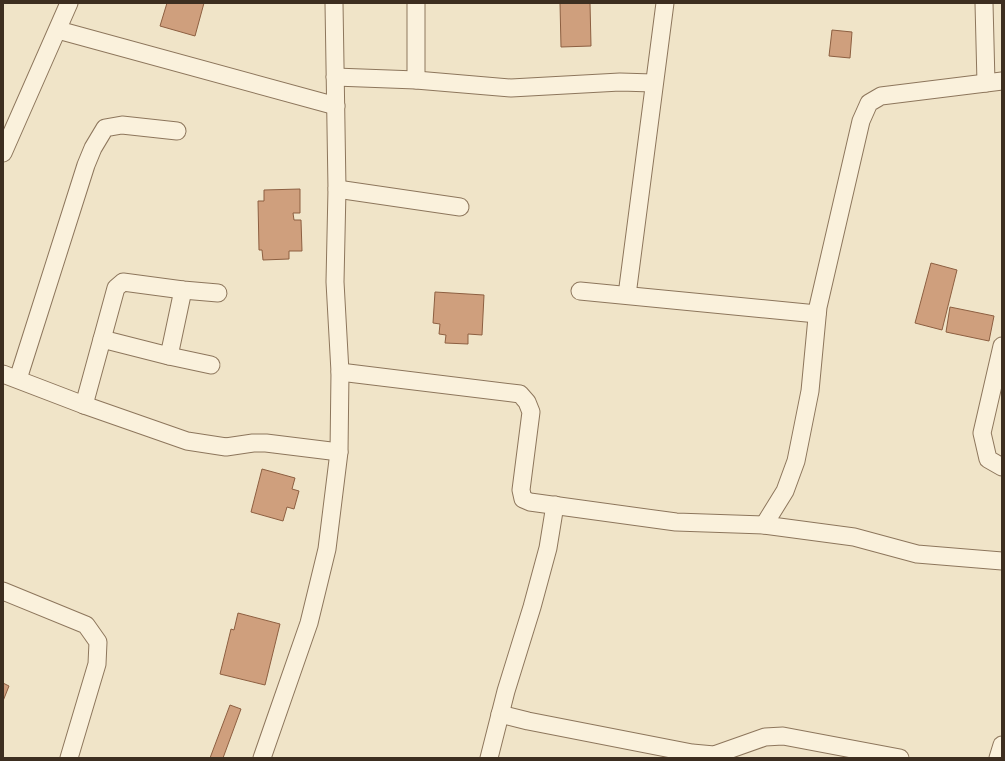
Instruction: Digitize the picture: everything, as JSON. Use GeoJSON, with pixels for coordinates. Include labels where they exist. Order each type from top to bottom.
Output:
{"type":"FeatureCollection","features":[{"type":"Feature","properties":{"kind":"street"},"geometry":{"type":"LineString","coordinates":[[3,153],[69,3]]}},
{"type":"Feature","properties":{"kind":"street"},"geometry":{"type":"LineString","coordinates":[[262,758],[309,623],[327,549],[339,452],[340,372],[335,282],[337,188],[334,3]]}},
{"type":"Feature","properties":{"kind":"street"},"geometry":{"type":"LineString","coordinates":[[416,3],[416,80]]}},
{"type":"Feature","properties":{"kind":"street"},"geometry":{"type":"LineString","coordinates":[[627,295],[665,3]]}},
{"type":"Feature","properties":{"kind":"street"},"geometry":{"type":"LineString","coordinates":[[764,525],[785,491],[796,461],[810,390],[818,307],[861,121],[869,103],[881,96],[994,82],[984,3]]}},
{"type":"Feature","properties":{"kind":"street"},"geometry":{"type":"LineString","coordinates":[[58,30],[336,106]]}},
{"type":"Feature","properties":{"kind":"street"},"geometry":{"type":"LineString","coordinates":[[335,77],[416,80],[511,88],[620,82],[654,83]]}},
{"type":"Feature","properties":{"kind":"street"},"geometry":{"type":"LineString","coordinates":[[177,131],[122,125],[105,128],[93,148],[86,165],[11,376],[84,405],[187,441],[226,446],[266,443],[339,452]]}},
{"type":"Feature","properties":{"kind":"street"},"geometry":{"type":"LineString","coordinates":[[337,188],[460,207]]}},
{"type":"Feature","properties":{"kind":"street"},"geometry":{"type":"LineString","coordinates":[[84,405],[116,288],[123,282],[218,293]]}},
{"type":"Feature","properties":{"kind":"street"},"geometry":{"type":"LineString","coordinates":[[168,356],[183,290]]}},
{"type":"Feature","properties":{"kind":"street"},"geometry":{"type":"LineString","coordinates":[[580,291],[817,314]]}},
{"type":"Feature","properties":{"kind":"street"},"geometry":{"type":"LineString","coordinates":[[102,339],[168,356],[212,365]]}},
{"type":"Feature","properties":{"kind":"street"},"geometry":{"type":"LineString","coordinates":[[1002,346],[982,434],[988,460],[1002,467]]}},
{"type":"Feature","properties":{"kind":"street"},"geometry":{"type":"LineString","coordinates":[[340,372],[520,394],[527,402],[531,412],[521,490],[523,499],[530,502],[676,522],[764,525],[854,538],[917,554],[1002,561]]}},
{"type":"Feature","properties":{"kind":"street"},"geometry":{"type":"LineString","coordinates":[[489,758],[506,691],[532,607],[548,548],[555,505]]}},
{"type":"Feature","properties":{"kind":"street"},"geometry":{"type":"LineString","coordinates":[[3,591],[86,626],[98,642],[96,664],[69,758]]}},
{"type":"Feature","properties":{"kind":"street"},"geometry":{"type":"LineString","coordinates":[[500,714],[528,721],[692,753],[714,755],[765,737],[783,736],[900,758]]}},
{"type":"Feature","properties":{"kind":"street"},"geometry":{"type":"LineString","coordinates":[[998,758],[1002,745]]}},
{"type":"Feature","properties":{"kind":"building"},"geometry":{"type":"Polygon","coordinates":[[[167,3],[204,3],[195,36],[160,26],[167,3]]]}},
{"type":"Feature","properties":{"kind":"building"},"geometry":{"type":"Polygon","coordinates":[[[560,3],[590,3],[591,46],[561,47],[560,3]]]}},
{"type":"Feature","properties":{"kind":"building"},"geometry":{"type":"Polygon","coordinates":[[[832,30],[852,32],[850,58],[829,56],[832,30]]]}},
{"type":"Feature","properties":{"kind":"building"},"geometry":{"type":"Polygon","coordinates":[[[300,189],[300,213],[293,213],[294,220],[301,220],[302,251],[289,251],[289,259],[263,260],[262,250],[259,250],[258,201],[264,201],[264,190],[300,189]]]}},
{"type":"Feature","properties":{"kind":"building"},"geometry":{"type":"Polygon","coordinates":[[[931,263],[957,270],[942,330],[915,323],[931,263]]]}},
{"type":"Feature","properties":{"kind":"building"},"geometry":{"type":"Polygon","coordinates":[[[435,292],[484,295],[482,335],[468,334],[468,344],[445,343],[446,335],[439,334],[440,324],[433,323],[435,292]]]}},
{"type":"Feature","properties":{"kind":"building"},"geometry":{"type":"Polygon","coordinates":[[[950,307],[994,316],[989,341],[946,332],[950,307]]]}},
{"type":"Feature","properties":{"kind":"building"},"geometry":{"type":"Polygon","coordinates":[[[262,469],[295,478],[292,489],[299,491],[294,509],[287,507],[283,521],[251,512],[262,469]]]}},
{"type":"Feature","properties":{"kind":"building"},"geometry":{"type":"Polygon","coordinates":[[[238,613],[280,624],[265,685],[220,674],[231,629],[234,630],[238,613]]]}},
{"type":"Feature","properties":{"kind":"building"},"geometry":{"type":"Polygon","coordinates":[[[3,683],[9,686],[3,701],[3,683]]]}},
{"type":"Feature","properties":{"kind":"building"},"geometry":{"type":"Polygon","coordinates":[[[230,705],[241,709],[223,758],[210,758],[230,705]]]}}]}
